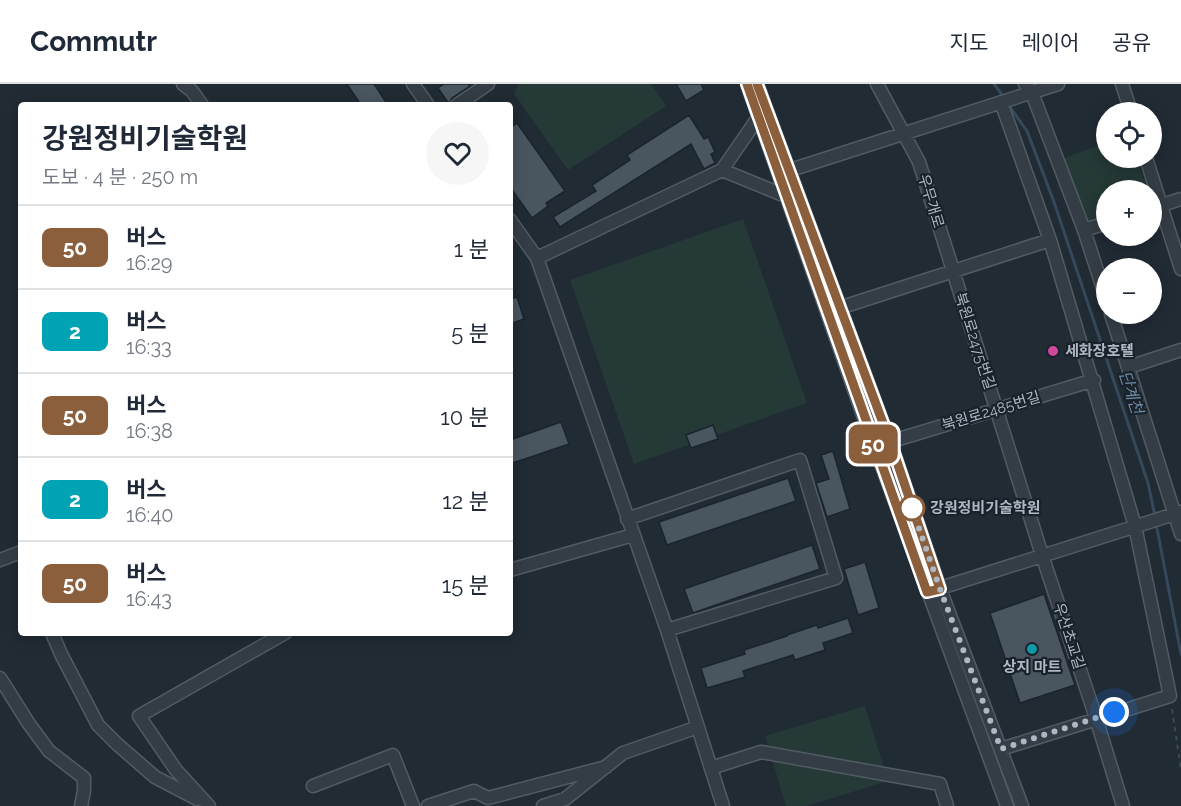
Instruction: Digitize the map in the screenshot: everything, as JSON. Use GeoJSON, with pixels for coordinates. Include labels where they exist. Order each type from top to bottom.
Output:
{"type":"FeatureCollection","features":[{"type":"Feature","properties":{"kind":"street"},"geometry":{"type":"LineString","coordinates":[[183,84],[200,102]]}},
{"type":"Feature","properties":{"kind":"street"},"geometry":{"type":"LineString","coordinates":[[413,84],[426,102]]}},
{"type":"Feature","properties":{"kind":"street"},"geometry":{"type":"LineString","coordinates":[[461,102],[488,84]]}},
{"type":"Feature","properties":{"kind":"street"},"geometry":{"type":"LineString","coordinates":[[747,84],[839,308],[889,442],[934,591],[1007,806]]}},
{"type":"Feature","properties":{"kind":"street"},"geometry":{"type":"LineString","coordinates":[[756,84],[784,172],[788,197],[863,415],[1001,749],[1022,806]]}},
{"type":"Feature","properties":{"kind":"street","name":"우무개로"},"geometry":{"type":"LineString","coordinates":[[877,84],[920,162],[952,272]]}},
{"type":"Feature","properties":{"kind":"street"},"geometry":{"type":"LineString","coordinates":[[784,172],[1001,102],[1033,89],[1058,84]]}},
{"type":"Feature","properties":{"kind":"street"},"geometry":{"type":"LineString","coordinates":[[1122,84],[1128,102]]}},
{"type":"Feature","properties":{"kind":"street"},"geometry":{"type":"LineString","coordinates":[[1033,89],[1096,267]]}},
{"type":"Feature","properties":{"kind":"street"},"geometry":{"type":"LineString","coordinates":[[1001,102],[1050,240],[1141,524],[1170,696],[1001,749]]}},
{"type":"Feature","properties":{"kind":"street"},"geometry":{"type":"LineString","coordinates":[[537,258],[722,170],[760,115]]}},
{"type":"Feature","properties":{"kind":"street"},"geometry":{"type":"LineString","coordinates":[[722,170],[788,197]]}},
{"type":"Feature","properties":{"kind":"street"},"geometry":{"type":"LineString","coordinates":[[1162,205],[1181,199]]}},
{"type":"Feature","properties":{"kind":"street"},"geometry":{"type":"LineString","coordinates":[[1162,220],[1181,269]]}},
{"type":"Feature","properties":{"kind":"street"},"geometry":{"type":"LineString","coordinates":[[513,224],[537,258],[667,630],[723,806]]}},
{"type":"Feature","properties":{"kind":"street"},"geometry":{"type":"LineString","coordinates":[[1084,230],[1096,226]]}},
{"type":"Feature","properties":{"kind":"street","name":"북원로2475번길"},"geometry":{"type":"LineString","coordinates":[[839,308],[1050,240]]}},
{"type":"Feature","properties":{"kind":"street","name":"북원로2475번길"},"geometry":{"type":"LineString","coordinates":[[952,272],[997,410]]}},
{"type":"Feature","properties":{"kind":"street"},"geometry":{"type":"LineString","coordinates":[[1114,324],[1181,534]]}},
{"type":"Feature","properties":{"kind":"street"},"geometry":{"type":"LineString","coordinates":[[1129,367],[1181,350]]}},
{"type":"Feature","properties":{"kind":"street","name":"북원로2485번길"},"geometry":{"type":"LineString","coordinates":[[889,442],[1094,380]]}},
{"type":"Feature","properties":{"kind":"street","name":"우산초교길"},"geometry":{"type":"LineString","coordinates":[[997,410],[1123,806]]}},
{"type":"Feature","properties":{"kind":"street"},"geometry":{"type":"LineString","coordinates":[[627,519],[800,460],[836,578],[667,630]]}},
{"type":"Feature","properties":{"kind":"street"},"geometry":{"type":"LineString","coordinates":[[934,591],[1175,514]]}},
{"type":"Feature","properties":{"kind":"street"},"geometry":{"type":"LineString","coordinates":[[513,569],[633,535]]}},
{"type":"Feature","properties":{"kind":"street"},"geometry":{"type":"LineString","coordinates":[[0,560],[18,553]]}},
{"type":"Feature","properties":{"kind":"street"},"geometry":{"type":"LineString","coordinates":[[53,636],[98,724],[155,777],[192,795],[208,806]]}},
{"type":"Feature","properties":{"kind":"street"},"geometry":{"type":"LineString","coordinates":[[208,806],[176,770],[139,716],[280,636]]}},
{"type":"Feature","properties":{"kind":"street"},"geometry":{"type":"LineString","coordinates":[[0,678],[28,724],[49,751],[84,778],[81,806]]}},
{"type":"Feature","properties":{"kind":"street"},"geometry":{"type":"LineString","coordinates":[[543,806],[565,799],[623,753],[698,727]]}},
{"type":"Feature","properties":{"kind":"street"},"geometry":{"type":"LineString","coordinates":[[711,768],[761,752],[940,784],[947,806]]}},
{"type":"Feature","properties":{"kind":"street"},"geometry":{"type":"LineString","coordinates":[[313,786],[393,756],[413,806]]}},
{"type":"Feature","properties":{"kind":"street"},"geometry":{"type":"LineString","coordinates":[[429,806],[474,791],[488,798],[606,767]]}},
{"type":"Feature","properties":{"kind":"path"},"geometry":{"type":"LineString","coordinates":[[1170,696],[1181,770]]}},
{"type":"Feature","properties":{"kind":"green space"},"geometry":{"type":"Polygon","coordinates":[[[518,84],[651,84],[666,106],[568,170],[514,94],[518,84]]]}},
{"type":"Feature","properties":{"kind":"green space"},"geometry":{"type":"Polygon","coordinates":[[[1096,146],[1096,168],[1140,168],[1144,180],[1096,180],[1096,224],[1089,226],[1085,222],[1064,158],[1096,146]]]}},
{"type":"Feature","properties":{"kind":"green space"},"geometry":{"type":"Polygon","coordinates":[[[743,219],[807,403],[634,464],[570,280],[743,219]]]}},
{"type":"Feature","properties":{"kind":"green space"},"geometry":{"type":"Polygon","coordinates":[[[865,706],[888,781],[807,806],[786,806],[765,736],[865,706]]]}},
{"type":"Feature","properties":{"kind":"building"},"geometry":{"type":"Polygon","coordinates":[[[347,84],[374,84],[386,102],[359,102],[347,84]]]}},
{"type":"Feature","properties":{"kind":"building"},"geometry":{"type":"Polygon","coordinates":[[[444,84],[468,84],[470,86],[452,98],[450,102],[448,102],[438,88],[444,84]]]}},
{"type":"Feature","properties":{"kind":"building"},"geometry":{"type":"Polygon","coordinates":[[[676,84],[701,84],[704,90],[686,101],[676,84]]]}},
{"type":"Feature","properties":{"kind":"building"},"geometry":{"type":"Polygon","coordinates":[[[689,115],[704,139],[708,137],[715,152],[711,154],[715,163],[704,169],[691,144],[560,227],[553,217],[596,191],[592,185],[630,160],[627,155],[689,115]]]}},
{"type":"Feature","properties":{"kind":"building"},"geometry":{"type":"Polygon","coordinates":[[[517,123],[565,191],[546,203],[548,206],[532,218],[513,191],[513,126],[517,123]]]}},
{"type":"Feature","properties":{"kind":"building"},"geometry":{"type":"Polygon","coordinates":[[[517,297],[524,319],[513,323],[513,298],[517,297]]]}},
{"type":"Feature","properties":{"kind":"building"},"geometry":{"type":"Polygon","coordinates":[[[561,422],[569,444],[513,463],[513,439],[561,422]]]}},
{"type":"Feature","properties":{"kind":"building"},"geometry":{"type":"Polygon","coordinates":[[[713,425],[718,439],[691,448],[686,435],[713,425]]]}},
{"type":"Feature","properties":{"kind":"building"},"geometry":{"type":"Polygon","coordinates":[[[833,451],[850,509],[827,517],[816,483],[829,479],[821,455],[833,451]]]}},
{"type":"Feature","properties":{"kind":"building"},"geometry":{"type":"Polygon","coordinates":[[[788,478],[796,501],[667,545],[659,522],[788,478]]]}},
{"type":"Feature","properties":{"kind":"building"},"geometry":{"type":"Polygon","coordinates":[[[812,545],[820,569],[693,613],[684,589],[812,545]]]}},
{"type":"Feature","properties":{"kind":"building"},"geometry":{"type":"Polygon","coordinates":[[[865,562],[879,608],[858,615],[844,569],[865,562]]]}},
{"type":"Feature","properties":{"kind":"building","name":"상지 마트"},"geometry":{"type":"Polygon","coordinates":[[[1044,594],[1075,685],[1020,703],[990,613],[1044,594]]]}},
{"type":"Feature","properties":{"kind":"building"},"geometry":{"type":"Polygon","coordinates":[[[848,618],[853,633],[823,643],[825,650],[795,660],[793,655],[743,671],[745,677],[707,688],[701,668],[745,654],[744,650],[787,635],[848,618]]]}},
{"type":"Feature","properties":{"kind":"waterway","name":"단계천"},"geometry":{"type":"LineString","coordinates":[[994,84],[1004,97]]}},
{"type":"Feature","properties":{"kind":"waterway","name":"단계천"},"geometry":{"type":"LineString","coordinates":[[1007,103],[1027,131],[1054,202],[1148,483],[1155,516]]}},
{"type":"Feature","properties":{"kind":"waterway","name":"단계천"},"geometry":{"type":"LineString","coordinates":[[1156,523],[1181,654]]}},
{"type":"Feature","properties":{"kind":"bus line","name":"50"},"geometry":{"type":"LineString","coordinates":[[747,84],[760,115],[863,415],[927,592],[940,589],[893,450],[757,84]]}},
{"type":"Feature","properties":{"kind":"place","name":"세화장호텔"},"geometry":{"type":"Point","coordinates":[1053,351]}},
{"type":"Feature","properties":{"kind":"place","name":"강원정비기술학원"},"geometry":{"type":"Point","coordinates":[912,508]}},
{"type":"Feature","properties":{"kind":"place","name":"상지 마트"},"geometry":{"type":"Point","coordinates":[1032,649]}},
{"type":"Feature","properties":{"kind":"route"},"geometry":{"type":"LineString","coordinates":[[912,508],[1001,749],[1114,712]]}}]}
